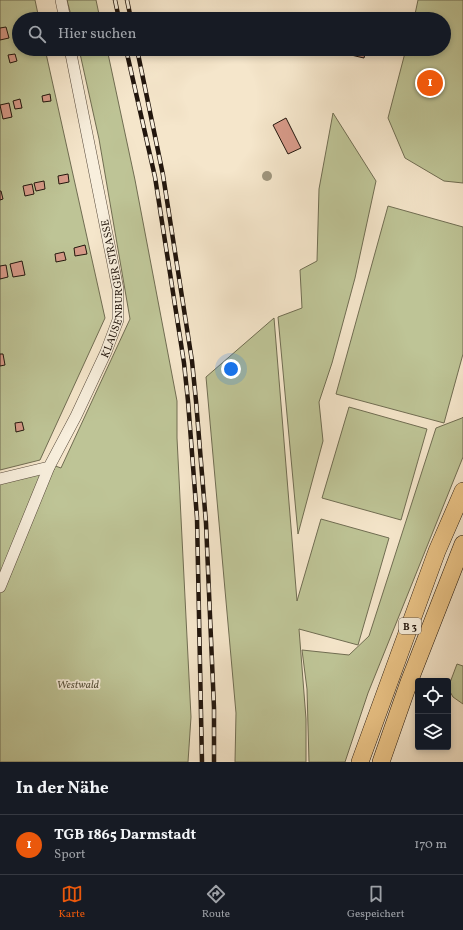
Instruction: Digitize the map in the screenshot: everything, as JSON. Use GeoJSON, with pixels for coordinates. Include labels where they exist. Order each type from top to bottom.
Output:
{"type":"FeatureCollection","features":[{"type":"Feature","properties":{"kind":"main road","name":"B 3"},"geometry":{"type":"LineString","coordinates":[[360,762],[437,551],[463,491]]}},
{"type":"Feature","properties":{"kind":"main road","name":"B 3"},"geometry":{"type":"LineString","coordinates":[[381,762],[409,682],[463,544]]}},
{"type":"Feature","properties":{"kind":"street"},"geometry":{"type":"LineString","coordinates":[[61,0],[63,12]]}},
{"type":"Feature","properties":{"kind":"street","name":"KLAUSENBURGER STRASSE"},"geometry":{"type":"LineString","coordinates":[[0,587],[49,467],[76,416],[106,352],[118,320],[118,289],[71,56]]}},
{"type":"Feature","properties":{"kind":"street"},"geometry":{"type":"LineString","coordinates":[[0,479],[49,467]]}},
{"type":"Feature","properties":{"kind":"green space"},"geometry":{"type":"Polygon","coordinates":[[[0,0],[35,0],[38,12],[12,12],[12,56],[47,56],[105,318],[40,460],[0,470],[0,0]]]}},
{"type":"Feature","properties":{"kind":"green space"},"geometry":{"type":"Polygon","coordinates":[[[67,0],[96,0],[99,12],[70,12],[67,0]]]}},
{"type":"Feature","properties":{"kind":"green space"},"geometry":{"type":"Polygon","coordinates":[[[418,0],[463,0],[463,183],[444,181],[405,158],[388,118],[404,56],[451,56],[451,12],[415,12],[418,0]]]}},
{"type":"Feature","properties":{"kind":"green space","name":"Westwald"},"geometry":{"type":"Polygon","coordinates":[[[81,56],[108,56],[135,180],[177,401],[177,438],[191,717],[188,762],[0,762],[0,478],[47,463],[61,468],[130,319],[99,139],[81,56]]]}},
{"type":"Feature","properties":{"kind":"green space"},"geometry":{"type":"Polygon","coordinates":[[[333,113],[376,181],[355,278],[332,363],[319,402],[323,441],[298,534],[278,317],[302,308],[300,270],[317,261],[319,189],[333,113]]]}},
{"type":"Feature","properties":{"kind":"green space"},"geometry":{"type":"Polygon","coordinates":[[[388,206],[463,227],[463,354],[444,423],[336,394],[388,206]]]}},
{"type":"Feature","properties":{"kind":"green space"},"geometry":{"type":"Polygon","coordinates":[[[274,318],[297,601],[321,519],[389,538],[358,645],[299,629],[306,719],[306,762],[235,762],[236,713],[206,377],[274,318]]]}},
{"type":"Feature","properties":{"kind":"green space"},"geometry":{"type":"Polygon","coordinates":[[[349,407],[427,429],[401,520],[322,498],[349,407]]]}},
{"type":"Feature","properties":{"kind":"green space"},"geometry":{"type":"Polygon","coordinates":[[[463,417],[463,457],[368,693],[345,762],[309,762],[307,689],[302,650],[349,655],[369,636],[436,428],[463,417]]]}},
{"type":"Feature","properties":{"kind":"green space"},"geometry":{"type":"Polygon","coordinates":[[[457,664],[463,666],[463,704],[453,697],[451,693],[451,680],[457,664]]]}},
{"type":"Feature","properties":{"kind":"building"},"geometry":{"type":"Polygon","coordinates":[[[6,27],[9,38],[0,40],[0,28],[6,27]]]}},
{"type":"Feature","properties":{"kind":"building"},"geometry":{"type":"Polygon","coordinates":[[[8,55],[16,56],[17,61],[10,63],[8,55]]]}},
{"type":"Feature","properties":{"kind":"building"},"geometry":{"type":"Polygon","coordinates":[[[50,94],[51,101],[43,102],[42,96],[50,94]]]}},
{"type":"Feature","properties":{"kind":"building"},"geometry":{"type":"Polygon","coordinates":[[[20,99],[22,108],[15,109],[13,101],[20,99]]]}},
{"type":"Feature","properties":{"kind":"building"},"geometry":{"type":"Polygon","coordinates":[[[9,103],[12,117],[3,119],[0,105],[9,103]]]}},
{"type":"Feature","properties":{"kind":"building"},"geometry":{"type":"Polygon","coordinates":[[[286,118],[301,148],[288,154],[273,125],[286,118]]]}},
{"type":"Feature","properties":{"kind":"building"},"geometry":{"type":"Polygon","coordinates":[[[68,174],[69,182],[59,184],[58,176],[68,174]]]}},
{"type":"Feature","properties":{"kind":"building"},"geometry":{"type":"Polygon","coordinates":[[[44,181],[45,189],[36,191],[34,183],[44,181]]]}},
{"type":"Feature","properties":{"kind":"building"},"geometry":{"type":"Polygon","coordinates":[[[32,184],[34,194],[25,196],[23,186],[32,184]]]}},
{"type":"Feature","properties":{"kind":"building"},"geometry":{"type":"Polygon","coordinates":[[[0,191],[3,199],[0,200],[0,191]]]}},
{"type":"Feature","properties":{"kind":"building"},"geometry":{"type":"Polygon","coordinates":[[[85,245],[87,254],[75,256],[74,248],[85,245]]]}},
{"type":"Feature","properties":{"kind":"building"},"geometry":{"type":"Polygon","coordinates":[[[64,252],[66,260],[56,262],[55,254],[64,252]]]}},
{"type":"Feature","properties":{"kind":"building"},"geometry":{"type":"Polygon","coordinates":[[[22,261],[25,275],[13,277],[10,264],[22,261]]]}},
{"type":"Feature","properties":{"kind":"building"},"geometry":{"type":"Polygon","coordinates":[[[6,265],[8,277],[0,279],[0,266],[6,265]]]}},
{"type":"Feature","properties":{"kind":"building"},"geometry":{"type":"Polygon","coordinates":[[[0,354],[3,354],[5,365],[0,366],[0,354]]]}},
{"type":"Feature","properties":{"kind":"building"},"geometry":{"type":"Polygon","coordinates":[[[22,422],[24,430],[16,432],[15,423],[22,422]]]}},
{"type":"Feature","properties":{"kind":"railway"},"geometry":{"type":"LineString","coordinates":[[115,0],[118,12]]}},
{"type":"Feature","properties":{"kind":"railway"},"geometry":{"type":"LineString","coordinates":[[127,0],[130,12]]}},
{"type":"Feature","properties":{"kind":"railway"},"geometry":{"type":"LineString","coordinates":[[128,56],[155,177],[184,363],[197,518],[202,762]]}},
{"type":"Feature","properties":{"kind":"railway"},"geometry":{"type":"LineString","coordinates":[[138,56],[163,175],[192,361],[206,523],[214,708],[214,762]]}},
{"type":"Feature","properties":{"kind":"place","name":"TGB 1865 Darmstadt"},"geometry":{"type":"Point","coordinates":[430,83]}}]}
